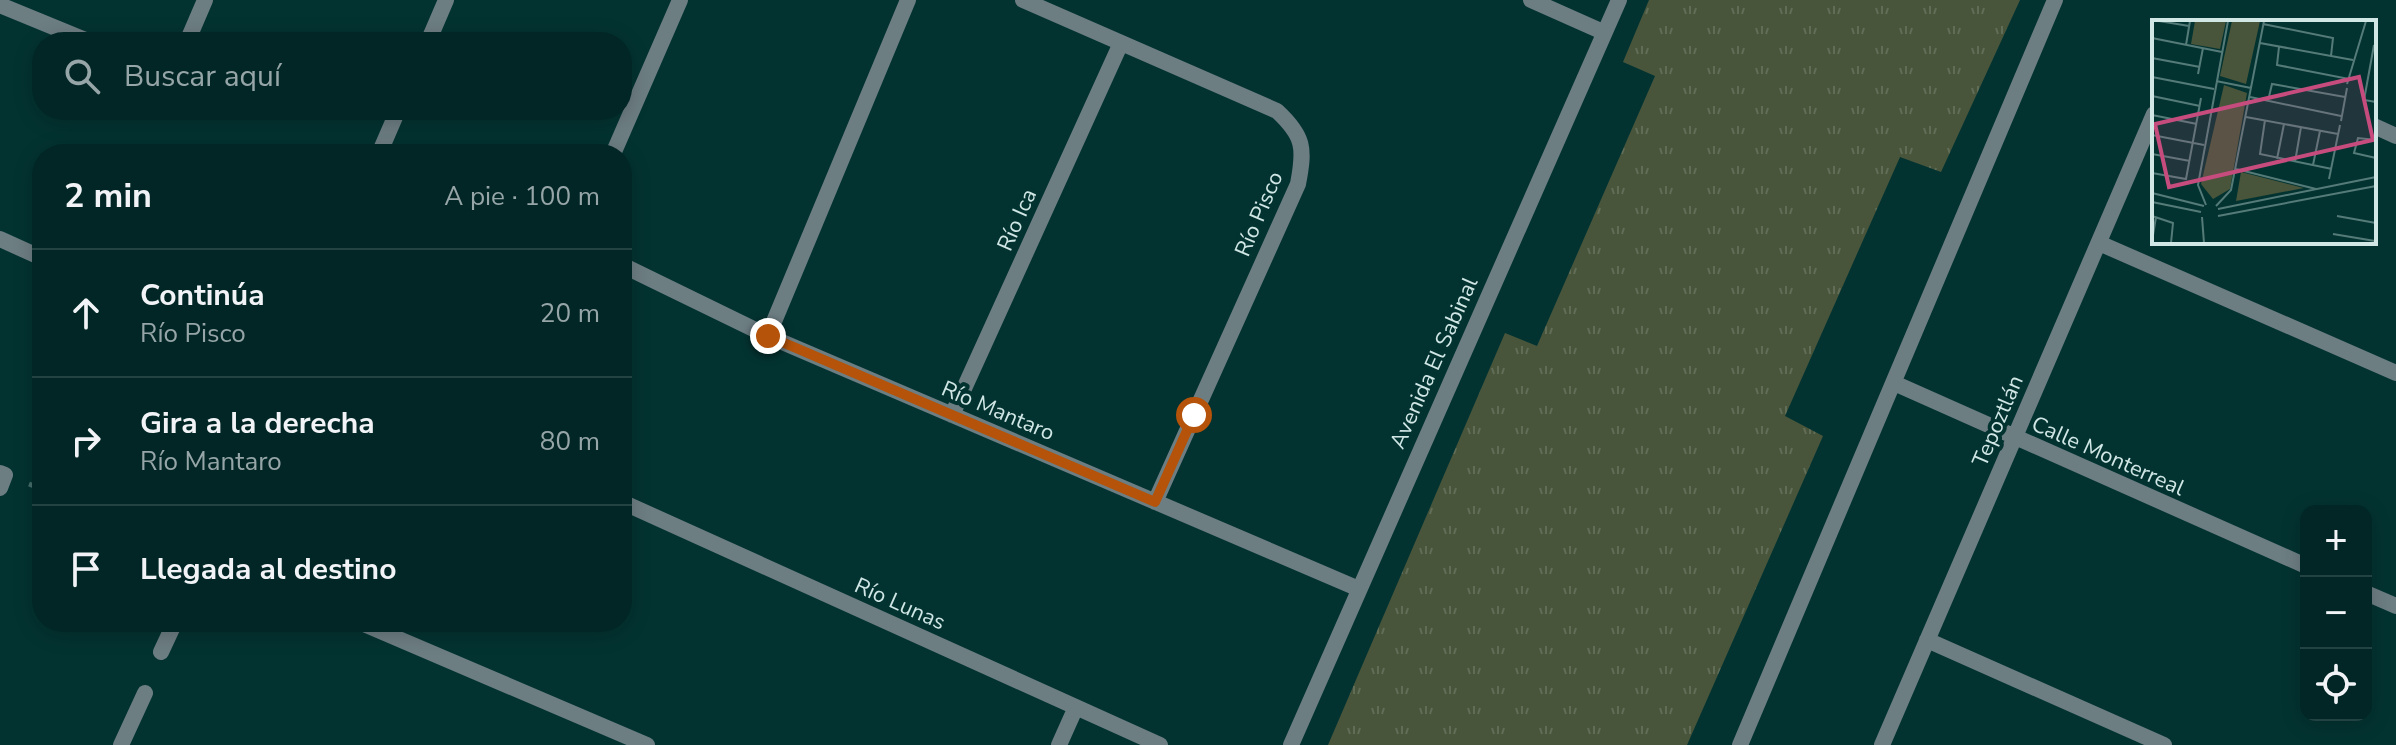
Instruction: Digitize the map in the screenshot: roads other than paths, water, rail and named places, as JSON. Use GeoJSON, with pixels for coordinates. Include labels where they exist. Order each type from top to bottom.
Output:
{"type":"FeatureCollection","features":[{"type":"Feature","properties":{"kind":"street"},"geometry":{"type":"LineString","coordinates":[[191,32],[205,0]]}},
{"type":"Feature","properties":{"kind":"street"},"geometry":{"type":"LineString","coordinates":[[432,32],[446,0]]}},
{"type":"Feature","properties":{"kind":"street"},"geometry":{"type":"LineString","coordinates":[[632,110],[680,0]]}},
{"type":"Feature","properties":{"kind":"street"},"geometry":{"type":"LineString","coordinates":[[768,336],[908,0]]}},
{"type":"Feature","properties":{"kind":"street","name":"Río Pisco"},"geometry":{"type":"LineString","coordinates":[[1023,0],[1277,111],[1298,132],[1302,149],[1298,184],[1155,502]]}},
{"type":"Feature","properties":{"kind":"street"},"geometry":{"type":"LineString","coordinates":[[1531,0],[1603,32]]}},
{"type":"Feature","properties":{"kind":"street","name":"Avenida El Sabinal"},"geometry":{"type":"LineString","coordinates":[[1291,745],[1619,0]]}},
{"type":"Feature","properties":{"kind":"street"},"geometry":{"type":"LineString","coordinates":[[1740,745],[2055,0]]}},
{"type":"Feature","properties":{"kind":"street"},"geometry":{"type":"LineString","coordinates":[[0,5],[66,32]]}},
{"type":"Feature","properties":{"kind":"street","name":"Río Ica"},"geometry":{"type":"LineString","coordinates":[[952,415],[1121,43]]}},
{"type":"Feature","properties":{"kind":"street","name":"Tepoztlán"},"geometry":{"type":"LineString","coordinates":[[1882,745],[2152,119]]}},
{"type":"Feature","properties":{"kind":"street"},"geometry":{"type":"LineString","coordinates":[[383,144],[394,120]]}},
{"type":"Feature","properties":{"kind":"street"},"geometry":{"type":"LineString","coordinates":[[617,144],[628,120]]}},
{"type":"Feature","properties":{"kind":"street"},"geometry":{"type":"LineString","coordinates":[[2376,127],[2396,136]]}},
{"type":"Feature","properties":{"kind":"street"},"geometry":{"type":"LineString","coordinates":[[0,239],[32,253]]}},
{"type":"Feature","properties":{"kind":"street"},"geometry":{"type":"LineString","coordinates":[[2099,243],[2396,373]]}},
{"type":"Feature","properties":{"kind":"street","name":"Río Mantaro"},"geometry":{"type":"LineString","coordinates":[[632,270],[768,336],[1359,589]]}},
{"type":"Feature","properties":{"kind":"street","name":"Calle Monterreal"},"geometry":{"type":"LineString","coordinates":[[1894,383],[2300,563]]}},
{"type":"Feature","properties":{"kind":"street"},"geometry":{"type":"LineString","coordinates":[[0,473],[5,475],[0,488]]}},
{"type":"Feature","properties":{"kind":"street","name":"Río Lunas"},"geometry":{"type":"LineString","coordinates":[[632,507],[1160,745]]}},
{"type":"Feature","properties":{"kind":"street"},"geometry":{"type":"LineString","coordinates":[[2372,596],[2396,606]]}},
{"type":"Feature","properties":{"kind":"street"},"geometry":{"type":"LineString","coordinates":[[161,652],[170,632]]}},
{"type":"Feature","properties":{"kind":"street"},"geometry":{"type":"LineString","coordinates":[[382,632],[647,745]]}},
{"type":"Feature","properties":{"kind":"street"},"geometry":{"type":"LineString","coordinates":[[1927,640],[2164,745]]}},
{"type":"Feature","properties":{"kind":"street"},"geometry":{"type":"LineString","coordinates":[[121,745],[145,693]]}},
{"type":"Feature","properties":{"kind":"street"},"geometry":{"type":"LineString","coordinates":[[1059,745],[1076,707]]}}]}
